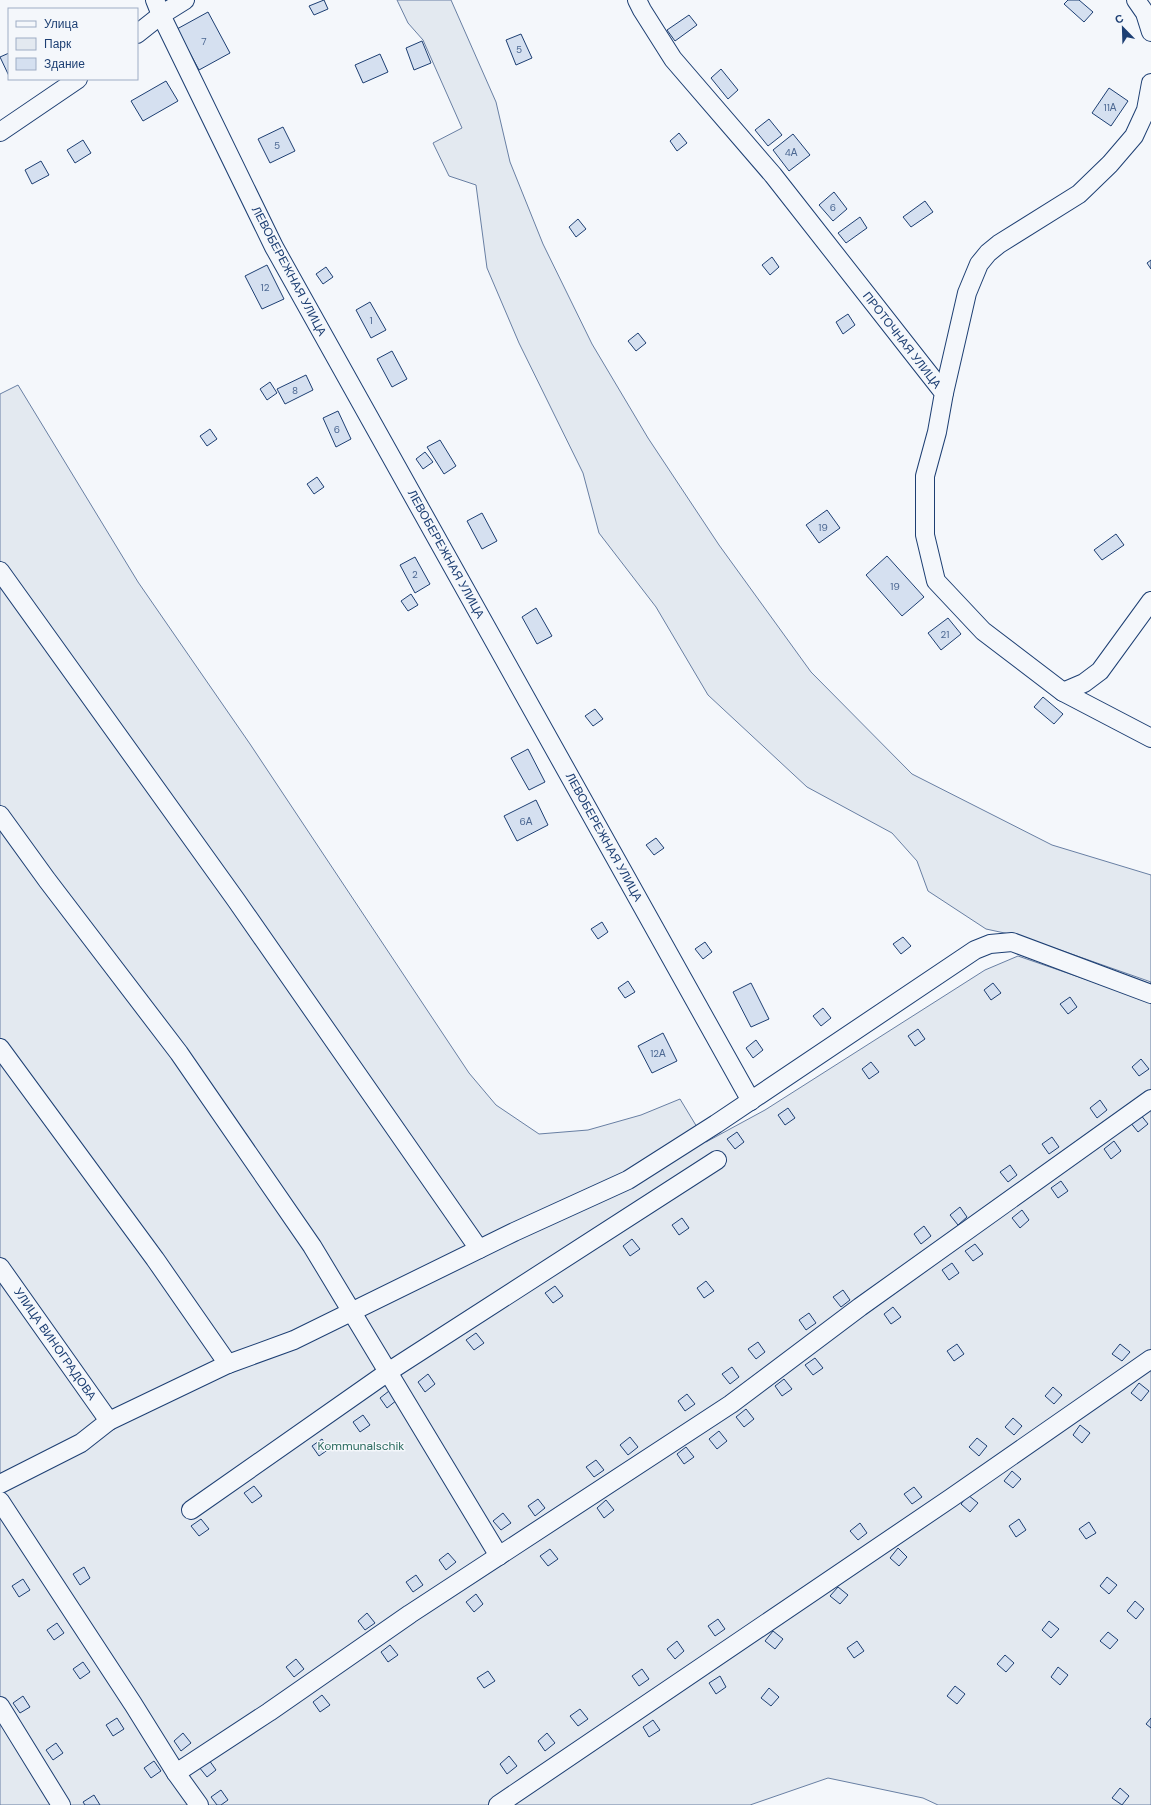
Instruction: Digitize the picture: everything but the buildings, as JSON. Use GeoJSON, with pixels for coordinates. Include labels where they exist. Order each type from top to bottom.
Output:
{"type":"FeatureCollection","features":[{"type":"Feature","properties":{"kind":"street"},"geometry":{"type":"LineString","coordinates":[[138,33],[158,8],[185,0]]}},
{"type":"Feature","properties":{"kind":"street","name":"ПРОТОЧНАЯ УЛИЦА"},"geometry":{"type":"LineString","coordinates":[[637,0],[673,59],[772,174],[944,393],[937,432],[925,476],[925,535],[936,581],[983,631],[1063,692],[1151,738]]}},
{"type":"Feature","properties":{"kind":"street"},"geometry":{"type":"LineString","coordinates":[[1136,0],[1145,13],[1151,32]]}},
{"type":"Feature","properties":{"kind":"street","name":"ЛЕВОБЕРЕЖНАЯ УЛИЦА"},"geometry":{"type":"LineString","coordinates":[[158,8],[278,254],[751,1101]]}},
{"type":"Feature","properties":{"kind":"street"},"geometry":{"type":"LineString","coordinates":[[0,132],[77,80]]}},
{"type":"Feature","properties":{"kind":"street"},"geometry":{"type":"LineString","coordinates":[[944,393],[967,293],[979,264],[988,253],[999,244],[1080,194],[1110,164],[1134,136],[1146,110],[1151,83]]}},
{"type":"Feature","properties":{"kind":"street"},"geometry":{"type":"LineString","coordinates":[[0,571],[236,900],[479,1250]]}},
{"type":"Feature","properties":{"kind":"street"},"geometry":{"type":"LineString","coordinates":[[1063,692],[1084,683],[1100,671],[1151,601]]}},
{"type":"Feature","properties":{"kind":"street"},"geometry":{"type":"LineString","coordinates":[[0,815],[47,880],[179,1053],[312,1246],[499,1556]]}},
{"type":"Feature","properties":{"kind":"street"},"geometry":{"type":"LineString","coordinates":[[0,1484],[81,1443],[109,1421],[228,1364],[294,1340],[351,1311],[628,1180],[751,1101],[938,977],[975,950],[990,944],[1012,942],[1151,994]]}},
{"type":"Feature","properties":{"kind":"street"},"geometry":{"type":"LineString","coordinates":[[0,1048],[155,1259],[228,1364]]}},
{"type":"Feature","properties":{"kind":"street"},"geometry":{"type":"LineString","coordinates":[[176,1772],[269,1712],[410,1614],[731,1404],[860,1307],[1151,1099]]}},
{"type":"Feature","properties":{"kind":"street"},"geometry":{"type":"LineString","coordinates":[[191,1510],[388,1372],[718,1160]]}},
{"type":"Feature","properties":{"kind":"street","name":"УЛИЦА ВИНОГРАДОВА"},"geometry":{"type":"LineString","coordinates":[[0,1267],[109,1421]]}},
{"type":"Feature","properties":{"kind":"street"},"geometry":{"type":"LineString","coordinates":[[498,1805],[951,1498],[1151,1358]]}},
{"type":"Feature","properties":{"kind":"street"},"geometry":{"type":"LineString","coordinates":[[0,1501],[199,1805]]}},
{"type":"Feature","properties":{"kind":"street"},"geometry":{"type":"LineString","coordinates":[[0,1706],[61,1805]]}},
{"type":"Feature","properties":{"kind":"green space"},"geometry":{"type":"Polygon","coordinates":[[[397,0],[451,0],[496,102],[510,162],[543,244],[592,344],[648,438],[719,545],[811,672],[912,774],[1052,845],[1151,875],[1151,982],[1023,937],[986,929],[928,891],[917,861],[892,833],[807,787],[708,695],[656,607],[599,533],[583,473],[519,343],[487,268],[476,185],[449,176],[433,143],[462,128],[423,40],[408,23],[397,0]]]}},
{"type":"Feature","properties":{"kind":"green space","name":"Kommunalschik"},"geometry":{"type":"Polygon","coordinates":[[[18,385],[138,582],[250,744],[469,1073],[496,1105],[539,1134],[588,1130],[641,1115],[680,1099],[706,1142],[765,1110],[985,970],[1018,956],[1137,997],[1151,982],[1151,1805],[938,1805],[923,1798],[828,1778],[750,1805],[0,1805],[0,394],[18,385]]]}}]}
